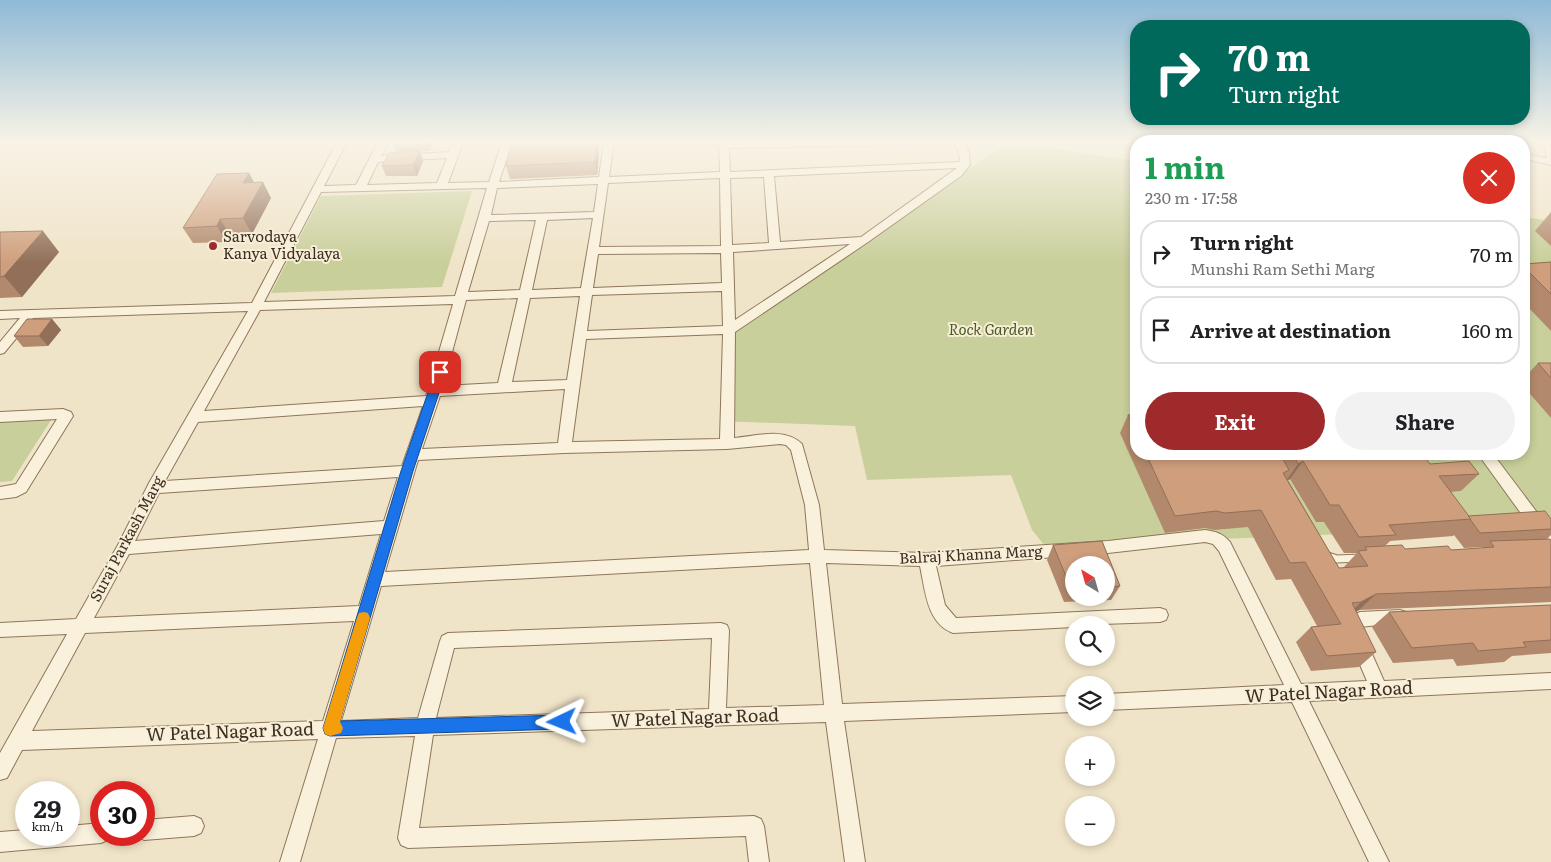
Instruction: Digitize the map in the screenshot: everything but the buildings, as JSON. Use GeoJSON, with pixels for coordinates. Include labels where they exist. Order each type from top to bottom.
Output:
{"type":"FeatureCollection","features":[{"type":"Feature","properties":{"kind":"street","name":"Suraj Parkash Marg"},"geometry":{"type":"LineString","coordinates":[[0,771],[124,548],[154,487],[195,418],[256,307],[321,182]]}},
{"type":"Feature","properties":{"kind":"street"},"geometry":{"type":"LineString","coordinates":[[360,188],[363,182]]}},
{"type":"Feature","properties":{"kind":"street"},"geometry":{"type":"LineString","coordinates":[[441,187],[443,182]]}},
{"type":"Feature","properties":{"kind":"street"},"geometry":{"type":"LineString","coordinates":[[290,862],[407,471],[433,396],[485,218],[493,182]]}},
{"type":"Feature","properties":{"kind":"street"},"geometry":{"type":"LineString","coordinates":[[318,189],[492,186],[562,182]]}},
{"type":"Feature","properties":{"kind":"street"},"geometry":{"type":"LineString","coordinates":[[564,448],[579,335],[604,182]]}},
{"type":"Feature","properties":{"kind":"street"},"geometry":{"type":"LineString","coordinates":[[724,182],[729,330],[727,444]]}},
{"type":"Feature","properties":{"kind":"street"},"geometry":{"type":"LineString","coordinates":[[770,182],[775,246]]}},
{"type":"Feature","properties":{"kind":"street"},"geometry":{"type":"LineString","coordinates":[[579,335],[729,330],[864,240],[945,182]]}},
{"type":"Feature","properties":{"kind":"street"},"geometry":{"type":"LineString","coordinates":[[485,218],[598,215]]}},
{"type":"Feature","properties":{"kind":"street"},"geometry":{"type":"LineString","coordinates":[[504,387],[542,217]]}},
{"type":"Feature","properties":{"kind":"street"},"geometry":{"type":"LineString","coordinates":[[594,251],[727,249],[864,240]]}},
{"type":"Feature","properties":{"kind":"street"},"geometry":{"type":"LineString","coordinates":[[0,315],[256,307],[461,298],[586,290],[728,288]]}},
{"type":"Feature","properties":{"kind":"street"},"geometry":{"type":"LineString","coordinates":[[0,350],[30,314]]}},
{"type":"Feature","properties":{"kind":"street"},"geometry":{"type":"LineString","coordinates":[[195,418],[433,396],[504,387],[572,384]]}},
{"type":"Feature","properties":{"kind":"street"},"geometry":{"type":"LineString","coordinates":[[0,417],[63,414],[66,416],[21,488],[0,493]]}},
{"type":"Feature","properties":{"kind":"street"},"geometry":{"type":"LineString","coordinates":[[413,455],[564,448],[727,444],[780,439],[790,441],[797,448],[812,505],[834,714],[855,862]]}},
{"type":"Feature","properties":{"kind":"street"},"geometry":{"type":"LineString","coordinates":[[1489,460],[1546,546]]}},
{"type":"Feature","properties":{"kind":"street"},"geometry":{"type":"LineString","coordinates":[[154,487],[407,471]]}},
{"type":"Feature","properties":{"kind":"street"},"geometry":{"type":"LineString","coordinates":[[124,548],[391,527]]}},
{"type":"Feature","properties":{"kind":"street","name":"Balraj Khanna Marg"},"geometry":{"type":"LineString","coordinates":[[376,579],[818,556],[927,560],[1108,546],[1205,536],[1217,538],[1225,547],[1298,694]]}},
{"type":"Feature","properties":{"kind":"street"},"geometry":{"type":"LineString","coordinates":[[927,560],[938,612],[944,621],[953,626],[1160,615]]}},
{"type":"Feature","properties":{"kind":"street"},"geometry":{"type":"LineString","coordinates":[[0,630],[365,613]]}},
{"type":"Feature","properties":{"kind":"street"},"geometry":{"type":"LineString","coordinates":[[1379,690],[1352,628],[1353,622],[1360,619],[1417,617]]}},
{"type":"Feature","properties":{"kind":"street"},"geometry":{"type":"LineString","coordinates":[[717,718],[721,630],[448,641],[425,726],[408,838],[754,826],[759,862]]}},
{"type":"Feature","properties":{"kind":"street","name":"W Patel Nagar Road"},"geometry":{"type":"LineString","coordinates":[[1115,702],[1551,681]]}},
{"type":"Feature","properties":{"kind":"street"},"geometry":{"type":"LineString","coordinates":[[1298,694],[1379,862]]}},
{"type":"Feature","properties":{"kind":"street","name":"W Patel Nagar Road"},"geometry":{"type":"LineString","coordinates":[[17,740],[330,728],[717,718],[1065,704]]}},
{"type":"Feature","properties":{"kind":"street"},"geometry":{"type":"LineString","coordinates":[[155,829],[194,826]]}},
{"type":"Feature","properties":{"kind":"street"},"geometry":{"type":"LineString","coordinates":[[0,842],[90,834]]}},
{"type":"Feature","properties":{"kind":"lane"},"geometry":{"type":"LineString","coordinates":[[1546,546],[1551,549]]}},
{"type":"Feature","properties":{"kind":"lane"},"geometry":{"type":"LineString","coordinates":[[1318,550],[1337,559],[1366,558]]}},
{"type":"Feature","properties":{"kind":"green space","name":"Rock Garden"},"geometry":{"type":"Polygon","coordinates":[[[949,182],[1130,182],[1130,460],[1530,460],[1530,218],[1551,221],[1551,526],[1045,546],[1032,530],[1011,475],[867,480],[855,426],[720,421],[729,330],[949,182]]]}},
{"type":"Feature","properties":{"kind":"green space"},"geometry":{"type":"Polygon","coordinates":[[[472,191],[442,287],[271,293],[321,196],[472,191]]]}},
{"type":"Feature","properties":{"kind":"green space"},"geometry":{"type":"Polygon","coordinates":[[[53,417],[12,481],[0,482],[0,420],[53,417]]]}},
{"type":"Feature","properties":{"kind":"slow traffic"},"geometry":{"type":"LineString","coordinates":[[336,728],[330,728],[364,618]]}},
{"type":"Feature","properties":{"kind":"place","name":"Sarvodaya Kanya Vidyalaya"},"geometry":{"type":"Point","coordinates":[213,246]}},
{"type":"Feature","properties":{"kind":"route"},"geometry":{"type":"LineString","coordinates":[[440,372],[432,401],[407,471],[330,728],[562,722]]}}]}
